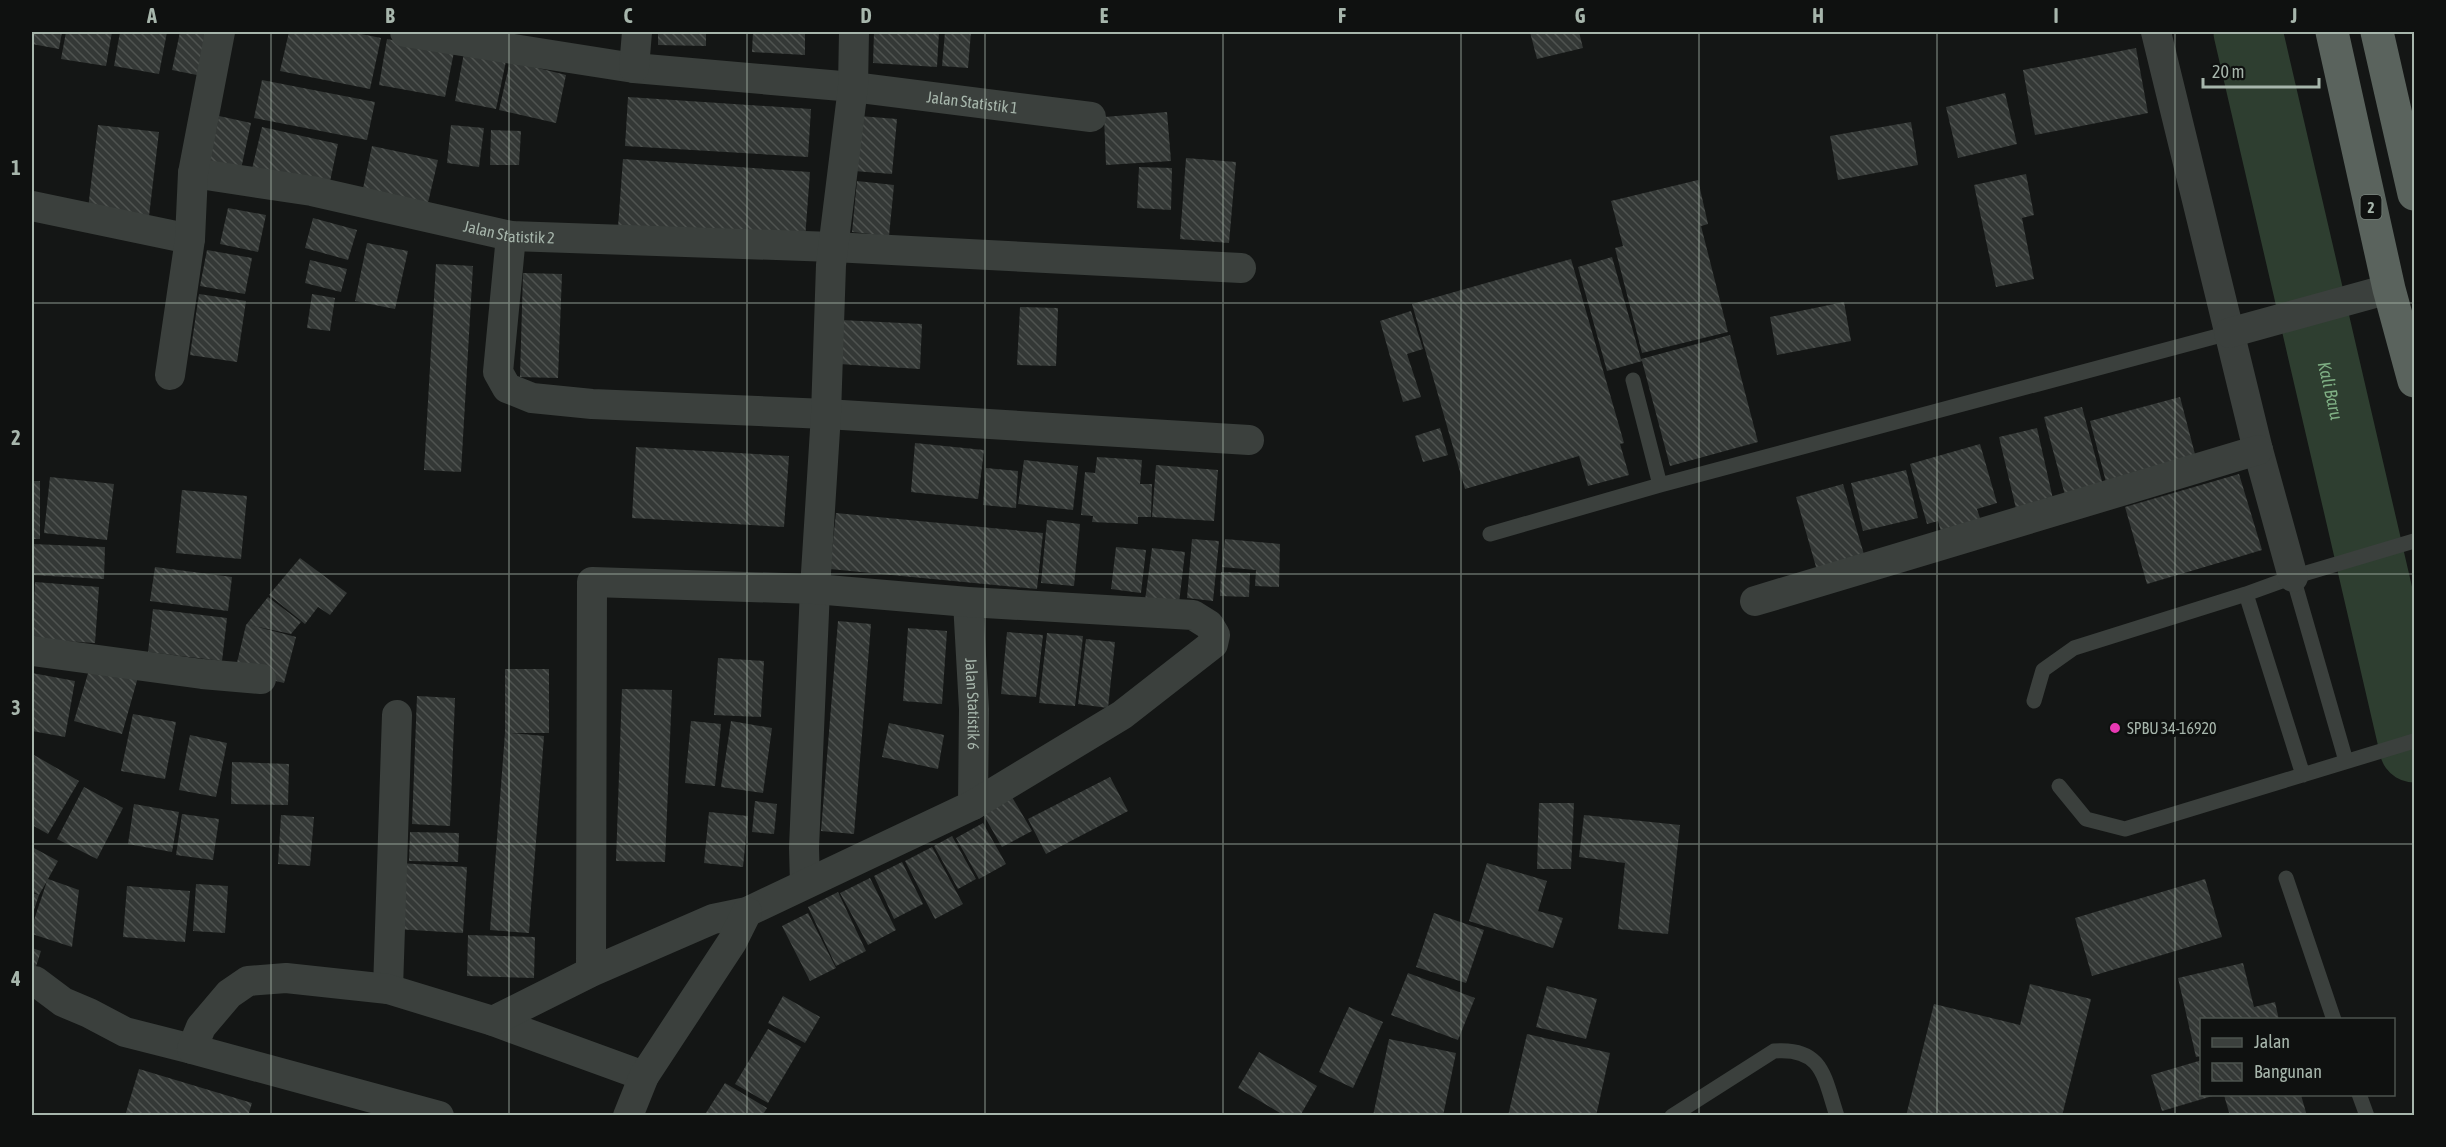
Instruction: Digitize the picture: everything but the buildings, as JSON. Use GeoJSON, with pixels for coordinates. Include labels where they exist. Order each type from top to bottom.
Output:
{"type":"FeatureCollection","features":[{"type":"Feature","properties":{"kind":"highway","name":"2"},"geometry":{"type":"LineString","coordinates":[[2332,32],[2389,289],[2415,381]]}},
{"type":"Feature","properties":{"kind":"highway"},"geometry":{"type":"LineString","coordinates":[[2377,32],[2415,194]]}},
{"type":"Feature","properties":{"kind":"street"},"geometry":{"type":"LineString","coordinates":[[170,375],[190,239],[193,173],[220,32]]}},
{"type":"Feature","properties":{"kind":"street","name":"Jalan Statistik 1"},"geometry":{"type":"LineString","coordinates":[[405,32],[634,68],[853,87],[1091,117]]}},
{"type":"Feature","properties":{"kind":"street"},"geometry":{"type":"LineString","coordinates":[[634,68],[638,32]]}},
{"type":"Feature","properties":{"kind":"street"},"geometry":{"type":"LineString","coordinates":[[805,884],[804,848],[815,589],[833,247],[853,87],[854,32]]}},
{"type":"Feature","properties":{"kind":"street"},"geometry":{"type":"LineString","coordinates":[[2156,32],[2237,331],[2258,450],[2293,577]]}},
{"type":"Feature","properties":{"kind":"street","name":"Jalan Statistik 2"},"geometry":{"type":"LineString","coordinates":[[193,173],[312,191],[511,236],[833,247],[1241,268]]}},
{"type":"Feature","properties":{"kind":"street"},"geometry":{"type":"LineString","coordinates":[[32,206],[190,239]]}},
{"type":"Feature","properties":{"kind":"street"},"geometry":{"type":"LineString","coordinates":[[511,236],[498,372],[507,388],[532,398],[592,404],[826,414],[1249,440]]}},
{"type":"Feature","properties":{"kind":"street"},"geometry":{"type":"LineString","coordinates":[[2237,331],[2389,289]]}},
{"type":"Feature","properties":{"kind":"street"},"geometry":{"type":"LineString","coordinates":[[1755,601],[2258,450]]}},
{"type":"Feature","properties":{"kind":"street"},"geometry":{"type":"LineString","coordinates":[[494,1021],[591,972],[713,919],[747,912],[973,805],[1122,715],[1213,644],[1215,635],[1209,625],[1193,615],[968,602],[815,589],[592,582],[591,972]]}},
{"type":"Feature","properties":{"kind":"street","name":"Jalan Statistik 6"},"geometry":{"type":"LineString","coordinates":[[968,602],[974,709],[973,805]]}},
{"type":"Feature","properties":{"kind":"street"},"geometry":{"type":"LineString","coordinates":[[32,651],[202,674],[261,679]]}},
{"type":"Feature","properties":{"kind":"street"},"geometry":{"type":"LineString","coordinates":[[388,989],[397,715]]}},
{"type":"Feature","properties":{"kind":"street"},"geometry":{"type":"LineString","coordinates":[[628,1116],[644,1076],[732,942],[747,912]]}},
{"type":"Feature","properties":{"kind":"street"},"geometry":{"type":"LineString","coordinates":[[192,1049],[201,1027],[229,994],[248,981],[286,978],[388,989],[494,1021],[644,1076]]}},
{"type":"Feature","properties":{"kind":"street"},"geometry":{"type":"LineString","coordinates":[[35,981],[63,1002],[89,1012],[125,1032],[439,1116]]}},
{"type":"Feature","properties":{"kind":"lane"},"geometry":{"type":"LineString","coordinates":[[1490,534],[1660,485],[2237,331]]}},
{"type":"Feature","properties":{"kind":"lane"},"geometry":{"type":"LineString","coordinates":[[1634,380],[1660,485]]}},
{"type":"Feature","properties":{"kind":"lane"},"geometry":{"type":"LineString","coordinates":[[2034,701],[2043,670],[2074,648],[2293,577],[2415,541]]}},
{"type":"Feature","properties":{"kind":"lane"},"geometry":{"type":"LineString","coordinates":[[2293,577],[2346,761]]}},
{"type":"Feature","properties":{"kind":"lane"},"geometry":{"type":"LineString","coordinates":[[2246,594],[2303,775]]}},
{"type":"Feature","properties":{"kind":"lane"},"geometry":{"type":"LineString","coordinates":[[2059,786],[2086,819],[2125,829],[2415,741]]}},
{"type":"Feature","properties":{"kind":"lane"},"geometry":{"type":"LineString","coordinates":[[2286,878],[2333,1018]]}},
{"type":"Feature","properties":{"kind":"lane"},"geometry":{"type":"LineString","coordinates":[[1672,1116],[1774,1051],[1792,1050],[1810,1057],[1822,1070],[1837,1116]]}},
{"type":"Feature","properties":{"kind":"lane"},"geometry":{"type":"LineString","coordinates":[[2359,1096],[2367,1116]]}},
{"type":"Feature","properties":{"kind":"waterway","name":"Kali Baru"},"geometry":{"type":"LineString","coordinates":[[2248,32],[2414,748]]}},
{"type":"Feature","properties":{"kind":"place","name":"SPBU 34-16920"},"geometry":{"type":"Point","coordinates":[2115,728]}}]}
